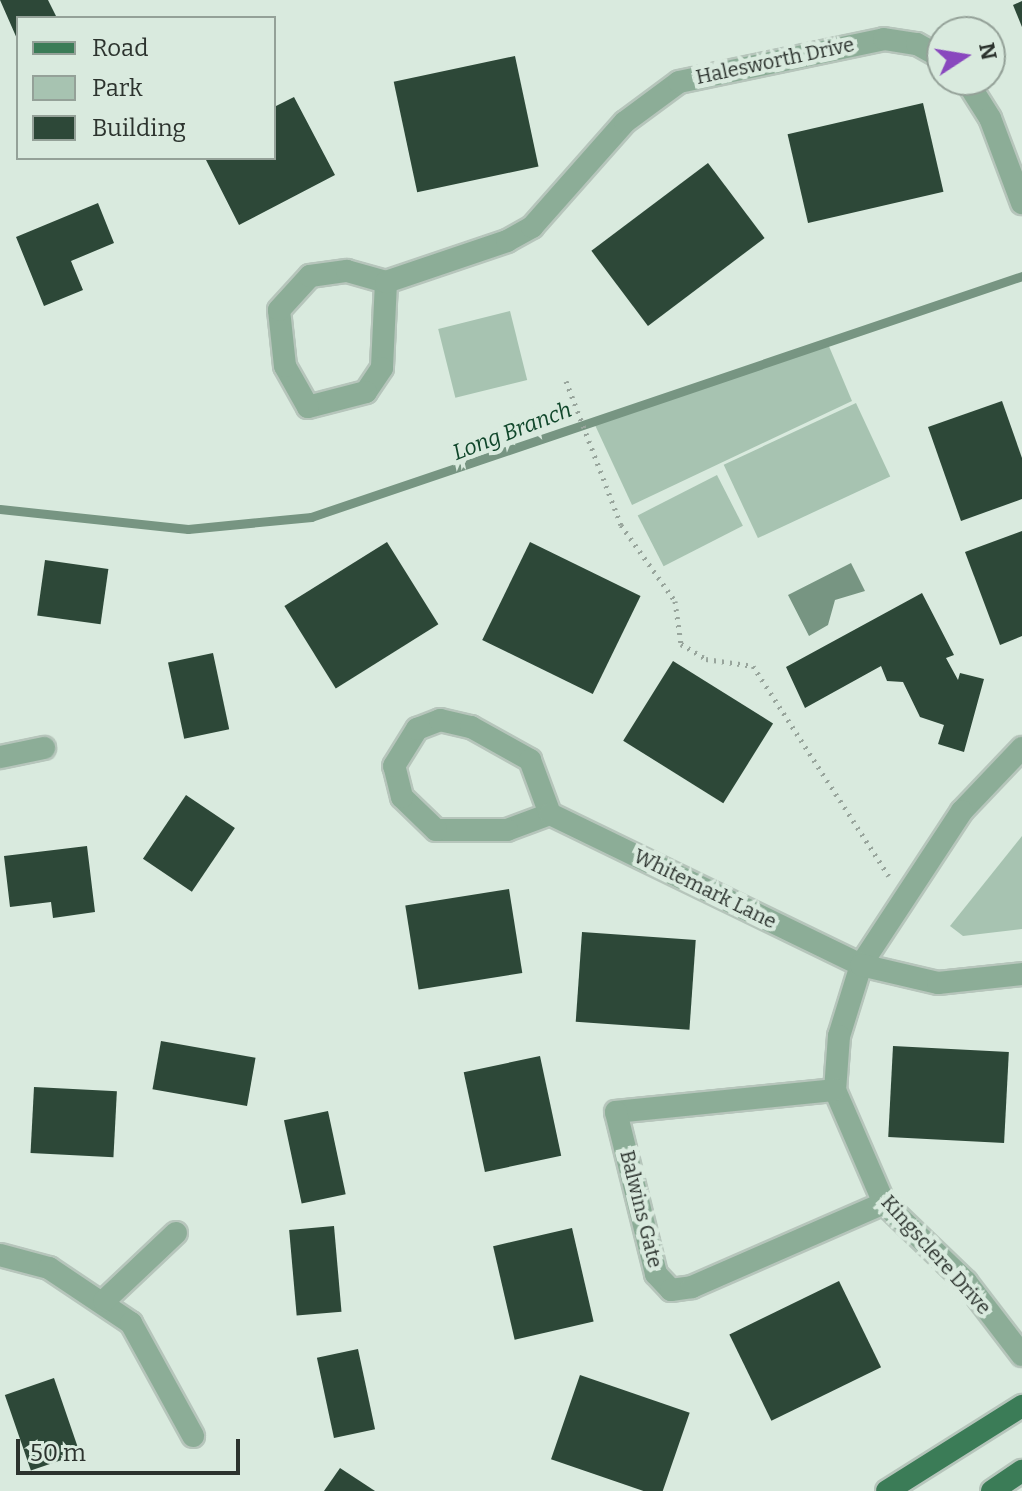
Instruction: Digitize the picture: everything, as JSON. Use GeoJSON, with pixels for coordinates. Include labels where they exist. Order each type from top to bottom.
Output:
{"type":"FeatureCollection","features":[{"type":"Feature","properties":{"kind":"main road"},"geometry":{"type":"LineString","coordinates":[[887,1491],[1022,1406]]}},
{"type":"Feature","properties":{"kind":"main road"},"geometry":{"type":"LineString","coordinates":[[992,1491],[1022,1471]]}},
{"type":"Feature","properties":{"kind":"street","name":"Halesworth Drive"},"geometry":{"type":"LineString","coordinates":[[386,282],[532,227],[625,122],[679,82],[884,39],[917,44],[926,49]]}},
{"type":"Feature","properties":{"kind":"street"},"geometry":{"type":"LineString","coordinates":[[974,96],[1020,193]]}},
{"type":"Feature","properties":{"kind":"street"},"geometry":{"type":"LineString","coordinates":[[328,272],[386,282],[382,368],[366,392],[308,407],[285,366],[279,310],[292,288],[328,272]]}},
{"type":"Feature","properties":{"kind":"street"},"geometry":{"type":"LineString","coordinates":[[440,720],[471,727],[530,760],[550,814],[507,830],[436,830],[402,797],[394,766],[417,729],[440,720]]}},
{"type":"Feature","properties":{"kind":"street"},"geometry":{"type":"LineString","coordinates":[[0,757],[44,748]]}},
{"type":"Feature","properties":{"kind":"street","name":"Kingsclere Drive"},"geometry":{"type":"LineString","coordinates":[[1022,748],[962,811],[911,894],[861,965],[839,1036],[835,1090],[884,1203],[966,1282],[1022,1355]]}},
{"type":"Feature","properties":{"kind":"street","name":"Whitemark Lane"},"geometry":{"type":"LineString","coordinates":[[550,814],[861,965]]}},
{"type":"Feature","properties":{"kind":"street"},"geometry":{"type":"LineString","coordinates":[[861,965],[938,983],[1022,974]]}},
{"type":"Feature","properties":{"kind":"street","name":"Balwins Gate"},"geometry":{"type":"LineString","coordinates":[[835,1090],[616,1112],[656,1274],[671,1290],[692,1287],[884,1203]]}},
{"type":"Feature","properties":{"kind":"street"},"geometry":{"type":"LineString","coordinates":[[104,1301],[176,1233]]}},
{"type":"Feature","properties":{"kind":"street"},"geometry":{"type":"LineString","coordinates":[[0,1255],[49,1268],[104,1301],[147,1344],[193,1436]]}},
{"type":"Feature","properties":{"kind":"path"},"geometry":{"type":"LineString","coordinates":[[566,381],[621,525],[675,601],[681,644],[706,659],[753,666],[866,852],[911,894]]}},
{"type":"Feature","properties":{"kind":"green space"},"geometry":{"type":"Polygon","coordinates":[[[510,311],[527,380],[455,398],[438,329],[510,311]]]}},
{"type":"Feature","properties":{"kind":"green space"},"geometry":{"type":"Polygon","coordinates":[[[828,344],[852,401],[632,505],[595,425],[828,344]]]}},
{"type":"Feature","properties":{"kind":"green space"},"geometry":{"type":"Polygon","coordinates":[[[856,403],[890,476],[758,538],[724,465],[856,403]]]}},
{"type":"Feature","properties":{"kind":"green space"},"geometry":{"type":"Polygon","coordinates":[[[717,475],[743,526],[664,566],[638,515],[717,475]]]}},
{"type":"Feature","properties":{"kind":"green space"},"geometry":{"type":"Polygon","coordinates":[[[1022,836],[1022,929],[963,936],[950,926],[1022,836]]]}},
{"type":"Feature","properties":{"kind":"shaded area"},"geometry":{"type":"Polygon","coordinates":[[[851,563],[865,591],[835,600],[828,625],[809,636],[788,595],[851,563]]]}},
{"type":"Feature","properties":{"kind":"building"},"geometry":{"type":"Polygon","coordinates":[[[0,0],[48,0],[56,16],[16,16],[16,36],[0,0]]]}},
{"type":"Feature","properties":{"kind":"building"},"geometry":{"type":"Polygon","coordinates":[[[1022,1],[1022,27],[1013,5],[1022,1]]]}},
{"type":"Feature","properties":{"kind":"building"},"geometry":{"type":"Polygon","coordinates":[[[515,56],[538,167],[417,192],[394,82],[515,56]]]}},
{"type":"Feature","properties":{"kind":"building"},"geometry":{"type":"Polygon","coordinates":[[[294,97],[335,175],[239,225],[206,160],[276,160],[276,106],[294,97]]]}},
{"type":"Feature","properties":{"kind":"building"},"geometry":{"type":"Polygon","coordinates":[[[923,103],[943,192],[808,223],[788,134],[923,103]]]}},
{"type":"Feature","properties":{"kind":"building"},"geometry":{"type":"Polygon","coordinates":[[[708,163],[765,238],[648,326],[591,251],[708,163]]]}},
{"type":"Feature","properties":{"kind":"building"},"geometry":{"type":"Polygon","coordinates":[[[98,203],[114,243],[71,261],[83,290],[44,306],[16,237],[98,203]]]}},
{"type":"Feature","properties":{"kind":"building"},"geometry":{"type":"Polygon","coordinates":[[[1002,401],[1022,458],[1022,499],[961,521],[928,427],[1002,401]]]}},
{"type":"Feature","properties":{"kind":"building"},"geometry":{"type":"Polygon","coordinates":[[[1022,531],[1022,636],[1000,645],[965,552],[1022,531]]]}},
{"type":"Feature","properties":{"kind":"building"},"geometry":{"type":"Polygon","coordinates":[[[387,542],[438,624],[336,688],[284,606],[387,542]]]}},
{"type":"Feature","properties":{"kind":"building"},"geometry":{"type":"Polygon","coordinates":[[[530,542],[641,596],[593,694],[482,640],[530,542]]]}},
{"type":"Feature","properties":{"kind":"building"},"geometry":{"type":"Polygon","coordinates":[[[45,560],[108,569],[101,624],[37,615],[45,560]]]}},
{"type":"Feature","properties":{"kind":"building"},"geometry":{"type":"Polygon","coordinates":[[[922,593],[954,655],[946,658],[958,680],[960,673],[984,679],[964,752],[938,744],[944,725],[920,717],[903,682],[887,681],[881,666],[805,708],[786,667],[922,593]]]}},
{"type":"Feature","properties":{"kind":"building"},"geometry":{"type":"Polygon","coordinates":[[[213,653],[229,729],[184,739],[168,663],[213,653]]]}},
{"type":"Feature","properties":{"kind":"building"},"geometry":{"type":"Polygon","coordinates":[[[673,661],[773,724],[723,803],[623,741],[673,661]]]}},
{"type":"Feature","properties":{"kind":"building"},"geometry":{"type":"Polygon","coordinates":[[[186,795],[235,828],[192,892],[143,859],[186,795]]]}},
{"type":"Feature","properties":{"kind":"building"},"geometry":{"type":"Polygon","coordinates":[[[87,846],[95,912],[53,918],[51,902],[10,907],[4,856],[87,846]]]}},
{"type":"Feature","properties":{"kind":"building"},"geometry":{"type":"Polygon","coordinates":[[[509,889],[522,973],[419,989],[405,905],[509,889]]]}},
{"type":"Feature","properties":{"kind":"building"},"geometry":{"type":"Polygon","coordinates":[[[582,932],[696,940],[689,1030],[576,1022],[582,932]]]}},
{"type":"Feature","properties":{"kind":"building"},"geometry":{"type":"Polygon","coordinates":[[[161,1041],[256,1058],[247,1106],[152,1089],[161,1041]]]}},
{"type":"Feature","properties":{"kind":"building"},"geometry":{"type":"Polygon","coordinates":[[[893,1046],[1009,1052],[1004,1143],[888,1137],[893,1046]]]}},
{"type":"Feature","properties":{"kind":"building"},"geometry":{"type":"Polygon","coordinates":[[[540,1056],[561,1156],[485,1172],[464,1072],[540,1056]]]}},
{"type":"Feature","properties":{"kind":"building"},"geometry":{"type":"Polygon","coordinates":[[[34,1087],[117,1091],[113,1157],[31,1153],[34,1087]]]}},
{"type":"Feature","properties":{"kind":"building"},"geometry":{"type":"Polygon","coordinates":[[[328,1111],[346,1194],[302,1203],[284,1120],[328,1111]]]}},
{"type":"Feature","properties":{"kind":"building"},"geometry":{"type":"Polygon","coordinates":[[[334,1226],[341,1312],[297,1316],[289,1230],[334,1226]]]}},
{"type":"Feature","properties":{"kind":"building"},"geometry":{"type":"Polygon","coordinates":[[[572,1228],[594,1322],[515,1340],[493,1246],[572,1228]]]}},
{"type":"Feature","properties":{"kind":"building"},"geometry":{"type":"Polygon","coordinates":[[[839,1281],[881,1367],[771,1421],[729,1334],[839,1281]]]}},
{"type":"Feature","properties":{"kind":"building"},"geometry":{"type":"Polygon","coordinates":[[[358,1349],[375,1429],[334,1438],[317,1358],[358,1349]]]}},
{"type":"Feature","properties":{"kind":"building"},"geometry":{"type":"Polygon","coordinates":[[[580,1375],[690,1413],[663,1491],[644,1491],[551,1459],[580,1375]]]}},
{"type":"Feature","properties":{"kind":"building"},"geometry":{"type":"Polygon","coordinates":[[[54,1378],[80,1454],[31,1471],[5,1395],[54,1378]]]}},
{"type":"Feature","properties":{"kind":"building"},"geometry":{"type":"Polygon","coordinates":[[[340,1468],[375,1491],[324,1491],[340,1468]]]}},
{"type":"Feature","properties":{"kind":"waterway","name":"Long Branch"},"geometry":{"type":"LineString","coordinates":[[0,509],[188,529],[311,517],[1022,276]]}}]}
